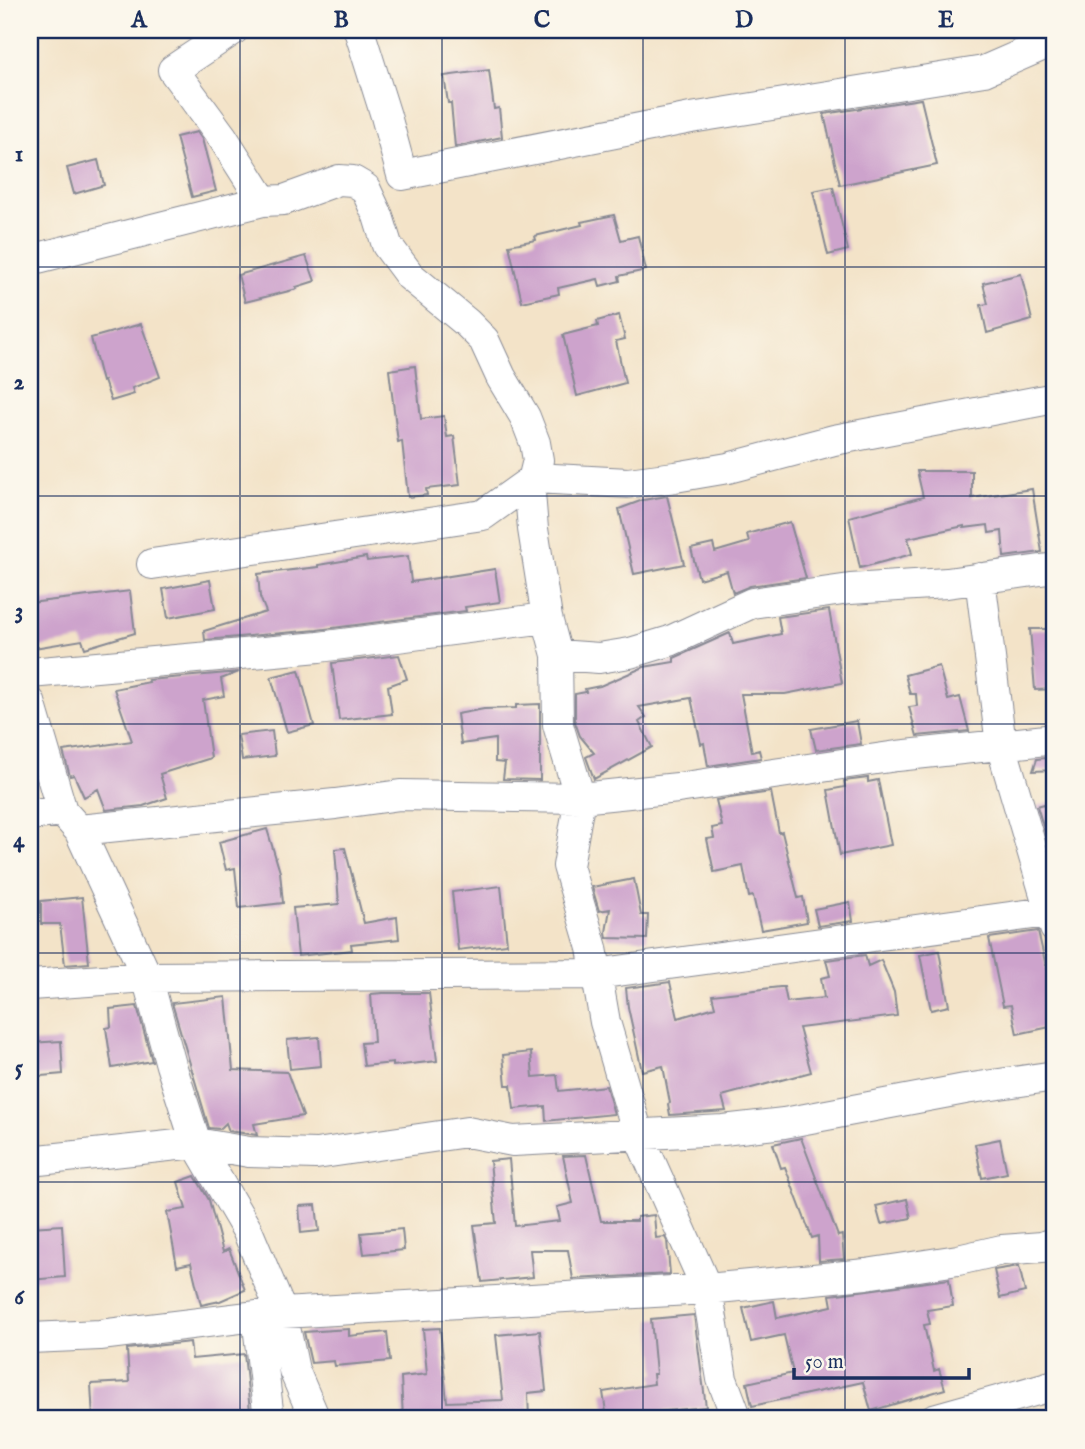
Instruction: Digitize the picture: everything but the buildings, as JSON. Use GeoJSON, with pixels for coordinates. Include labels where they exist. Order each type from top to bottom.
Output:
{"type":"FeatureCollection","features":[{"type":"Feature","properties":{"kind":"street"},"geometry":{"type":"LineString","coordinates":[[233,30],[173,71],[223,138],[263,201]]}},
{"type":"Feature","properties":{"kind":"street"},"geometry":{"type":"LineString","coordinates":[[359,30],[402,175],[691,118],[984,71],[1055,40]]}},
{"type":"Feature","properties":{"kind":"street"},"geometry":{"type":"LineString","coordinates":[[30,260],[263,201],[284,200],[340,180],[353,181],[365,188],[387,245],[410,276],[467,323],[484,341],[501,377],[525,417],[535,443],[538,460],[530,493],[533,529],[547,618],[557,654],[558,724],[580,797],[569,866],[593,948],[605,1022],[638,1134],[707,1289],[722,1379],[737,1419]]}},
{"type":"Feature","properties":{"kind":"street"},"geometry":{"type":"LineString","coordinates":[[152,564],[483,515],[535,478],[628,483],[675,477],[728,468],[834,440],[1055,398]]}},
{"type":"Feature","properties":{"kind":"street"},"geometry":{"type":"LineString","coordinates":[[557,654],[599,658],[631,653],[670,641],[752,603],[850,590],[947,583],[1055,568]]}},
{"type":"Feature","properties":{"kind":"street"},"geometry":{"type":"LineString","coordinates":[[30,985],[147,977],[596,974],[1053,917],[1001,745],[980,578]]}},
{"type":"Feature","properties":{"kind":"street"},"geometry":{"type":"LineString","coordinates":[[30,673],[319,647],[547,618]]}},
{"type":"Feature","properties":{"kind":"street"},"geometry":{"type":"LineString","coordinates":[[30,702],[71,821],[147,977],[171,1065],[197,1143],[247,1230],[270,1315],[315,1419]]}},
{"type":"Feature","properties":{"kind":"street"},"geometry":{"type":"LineString","coordinates":[[30,815],[71,821],[335,804],[400,795],[580,797],[678,788],[897,756],[1055,739]]}},
{"type":"Feature","properties":{"kind":"street"},"geometry":{"type":"LineString","coordinates":[[30,1161],[197,1143],[249,1152],[316,1154],[467,1132],[513,1141],[723,1130],[784,1123],[965,1089],[1055,1076]]}},
{"type":"Feature","properties":{"kind":"street"},"geometry":{"type":"LineString","coordinates":[[30,1338],[100,1335],[270,1315],[707,1289],[866,1274],[958,1260],[1002,1250],[1042,1247],[1055,1241]]}},
{"type":"Feature","properties":{"kind":"street"},"geometry":{"type":"LineString","coordinates":[[269,1419],[270,1315]]}},
{"type":"Feature","properties":{"kind":"street"},"geometry":{"type":"LineString","coordinates":[[934,1419],[1055,1385]]}}]}
